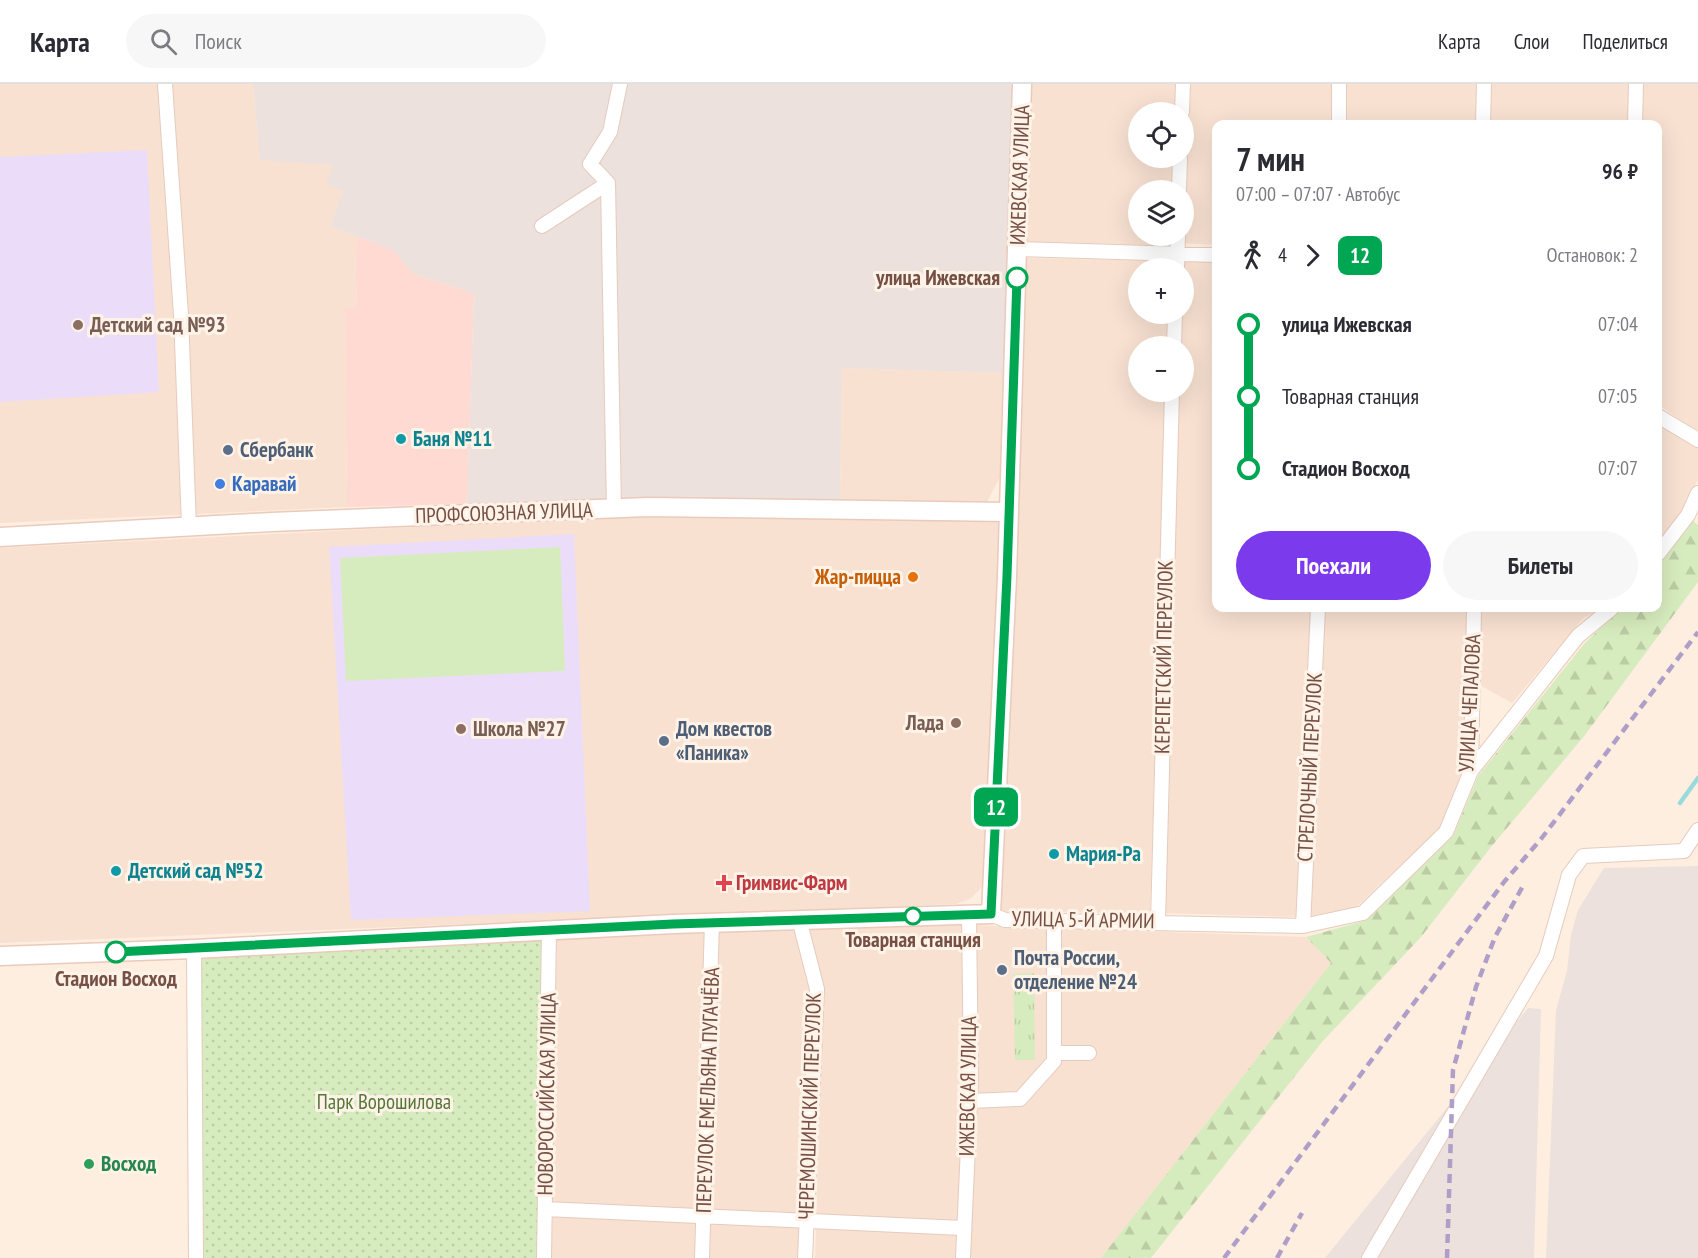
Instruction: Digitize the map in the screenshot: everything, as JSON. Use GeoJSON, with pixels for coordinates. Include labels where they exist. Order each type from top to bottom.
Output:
{"type":"FeatureCollection","features":[{"type":"Feature","properties":{"kind":"main road","name":"ИЖЕВСКАЯ УЛИЦА"},"geometry":{"type":"LineString","coordinates":[[991,914],[1018,249],[1022,84]]}},
{"type":"Feature","properties":{"kind":"main road","name":"ПРОФСОЮЗНАЯ УЛИЦА"},"geometry":{"type":"LineString","coordinates":[[0,537],[614,509],[1008,512]]}},
{"type":"Feature","properties":{"kind":"main road","name":"УЛИЦА 5-Й АРМИИ"},"geometry":{"type":"LineString","coordinates":[[0,956],[194,949],[712,922],[991,914]]}},
{"type":"Feature","properties":{"kind":"street"},"geometry":{"type":"LineString","coordinates":[[165,84],[181,315],[189,527]]}},
{"type":"Feature","properties":{"kind":"street"},"geometry":{"type":"LineString","coordinates":[[614,509],[608,183],[591,164],[610,132],[620,84]]}},
{"type":"Feature","properties":{"kind":"street"},"geometry":{"type":"LineString","coordinates":[[1182,102],[1183,84]]}},
{"type":"Feature","properties":{"kind":"street"},"geometry":{"type":"LineString","coordinates":[[1338,120],[1340,84]]}},
{"type":"Feature","properties":{"kind":"street"},"geometry":{"type":"LineString","coordinates":[[1483,120],[1484,84]]}},
{"type":"Feature","properties":{"kind":"street"},"geometry":{"type":"LineString","coordinates":[[1635,120],[1636,84]]}},
{"type":"Feature","properties":{"kind":"street"},"geometry":{"type":"LineString","coordinates":[[542,226],[608,183]]}},
{"type":"Feature","properties":{"kind":"street"},"geometry":{"type":"LineString","coordinates":[[1177,246],[1177,258]]}},
{"type":"Feature","properties":{"kind":"street"},"geometry":{"type":"LineString","coordinates":[[1018,249],[1212,255]]}},
{"type":"Feature","properties":{"kind":"street","name":"КЕРЕПЕТСКИЙ ПЕРЕУЛОК"},"geometry":{"type":"LineString","coordinates":[[1158,922],[1172,402]]}},
{"type":"Feature","properties":{"kind":"street"},"geometry":{"type":"LineString","coordinates":[[1662,418],[1698,440]]}},
{"type":"Feature","properties":{"kind":"street"},"geometry":{"type":"LineString","coordinates":[[1662,549],[1688,515],[1698,493]]}},
{"type":"Feature","properties":{"kind":"street","name":"СТРЕЛОЧНЫЙ ПЕРЕУЛОК"},"geometry":{"type":"LineString","coordinates":[[1303,926],[1318,612]]}},
{"type":"Feature","properties":{"kind":"street","name":"УЛИЦА ЧЕПАЛОВА"},"geometry":{"type":"LineString","coordinates":[[1303,926],[1363,913],[1446,832],[1471,771],[1474,612]]}},
{"type":"Feature","properties":{"kind":"street"},"geometry":{"type":"LineString","coordinates":[[1471,771],[1578,636],[1607,612]]}},
{"type":"Feature","properties":{"kind":"street"},"geometry":{"type":"LineString","coordinates":[[1369,1258],[1546,956],[1569,875],[1583,856],[1684,851],[1698,830]]}},
{"type":"Feature","properties":{"kind":"street","name":"УЛИЦА 5-Й АРМИИ"},"geometry":{"type":"LineString","coordinates":[[991,914],[1005,920],[1303,926]]}},
{"type":"Feature","properties":{"kind":"street","name":"ИЖЕВСКАЯ УЛИЦА"},"geometry":{"type":"LineString","coordinates":[[963,1258],[970,1101],[969,915]]}},
{"type":"Feature","properties":{"kind":"street","name":"ЧЕРЕМОШИНСКИЙ ПЕРЕУЛОК"},"geometry":{"type":"LineString","coordinates":[[799,919],[817,989],[805,1258]]}},
{"type":"Feature","properties":{"kind":"street"},"geometry":{"type":"LineString","coordinates":[[970,1101],[1020,1099],[1054,1061],[1054,920]]}},
{"type":"Feature","properties":{"kind":"street","name":"ПЕРЕУЛОК ЕМЕЛЬЯНА ПУГАЧЁВА"},"geometry":{"type":"LineString","coordinates":[[702,1258],[712,922]]}},
{"type":"Feature","properties":{"kind":"street","name":"НОВОРОССИЙСКАЯ УЛИЦА"},"geometry":{"type":"LineString","coordinates":[[544,1258],[549,931]]}},
{"type":"Feature","properties":{"kind":"street"},"geometry":{"type":"LineString","coordinates":[[194,949],[195,1258]]}},
{"type":"Feature","properties":{"kind":"street"},"geometry":{"type":"LineString","coordinates":[[1054,1053],[1089,1053]]}},
{"type":"Feature","properties":{"kind":"street"},"geometry":{"type":"LineString","coordinates":[[545,1209],[963,1228]]}},
{"type":"Feature","properties":{"kind":"shaded area"},"geometry":{"type":"Polygon","coordinates":[[[0,84],[253,84],[260,159],[333,165],[343,191],[330,226],[359,237],[355,248],[357,308],[345,309],[347,507],[0,523],[0,84]]]}},
{"type":"Feature","properties":{"kind":"shaded area"},"geometry":{"type":"Polygon","coordinates":[[[253,84],[1015,84],[1006,373],[842,368],[840,501],[647,499],[467,504],[474,293],[414,274],[393,250],[330,226],[343,191],[326,184],[333,165],[260,160],[253,84]]]}},
{"type":"Feature","properties":{"kind":"shaded area"},"geometry":{"type":"Polygon","coordinates":[[[1029,84],[1177,84],[1176,102],[1128,102],[1128,168],[1175,168],[1174,180],[1128,180],[1128,244],[1025,242],[1029,84]]]}},
{"type":"Feature","properties":{"kind":"shaded area"},"geometry":{"type":"Polygon","coordinates":[[[1188,84],[1333,84],[1332,120],[1212,120],[1212,245],[1194,244],[1194,180],[1186,180],[1186,168],[1194,168],[1194,102],[1188,102],[1188,84]]]}},
{"type":"Feature","properties":{"kind":"shaded area"},"geometry":{"type":"Polygon","coordinates":[[[1346,84],[1478,84],[1477,120],[1345,120],[1346,84]]]}},
{"type":"Feature","properties":{"kind":"shaded area"},"geometry":{"type":"Polygon","coordinates":[[[1491,84],[1630,84],[1629,120],[1490,120],[1491,84]]]}},
{"type":"Feature","properties":{"kind":"shaded area"},"geometry":{"type":"Polygon","coordinates":[[[1641,84],[1698,84],[1698,429],[1693,430],[1662,407],[1662,120],[1641,120],[1641,84]]]}},
{"type":"Feature","properties":{"kind":"shaded area","name":"Детский сад №93"},"geometry":{"type":"Polygon","coordinates":[[[147,150],[159,392],[0,402],[0,157],[147,150]]]}},
{"type":"Feature","properties":{"kind":"shaded area"},"geometry":{"type":"Polygon","coordinates":[[[359,237],[393,250],[414,274],[474,293],[467,504],[347,507],[345,308],[357,308],[355,248],[359,237]]]}},
{"type":"Feature","properties":{"kind":"shaded area"},"geometry":{"type":"Polygon","coordinates":[[[1025,258],[1128,260],[1128,324],[1168,324],[1167,336],[1128,336],[1128,402],[1166,402],[1150,913],[1001,912],[1025,258]]]}},
{"type":"Feature","properties":{"kind":"shaded area"},"geometry":{"type":"Polygon","coordinates":[[[1194,262],[1212,262],[1212,612],[1311,612],[1299,917],[1163,913],[1179,402],[1194,402],[1194,336],[1181,336],[1182,324],[1194,324],[1194,262]]]}},
{"type":"Feature","properties":{"kind":"shaded area"},"geometry":{"type":"Polygon","coordinates":[[[842,368],[1006,373],[1000,477],[986,504],[840,501],[842,368]]]}},
{"type":"Feature","properties":{"kind":"shaded area"},"geometry":{"type":"Polygon","coordinates":[[[1662,425],[1698,447],[1698,479],[1685,509],[1662,539],[1662,425]]]}},
{"type":"Feature","properties":{"kind":"shaded area"},"geometry":{"type":"Polygon","coordinates":[[[649,515],[1000,519],[986,883],[970,899],[956,904],[0,943],[0,548],[649,515]]]}},
{"type":"Feature","properties":{"kind":"shaded area","name":"Школа №27"},"geometry":{"type":"Polygon","coordinates":[[[574,534],[590,911],[351,920],[329,547],[574,534]]]}},
{"type":"Feature","properties":{"kind":"shaded area"},"geometry":{"type":"Polygon","coordinates":[[[1325,612],[1467,612],[1465,769],[1440,828],[1356,907],[1310,916],[1325,612]]]}},
{"type":"Feature","properties":{"kind":"shaded area"},"geometry":{"type":"Polygon","coordinates":[[[1480,612],[1595,612],[1583,618],[1512,703],[1478,684],[1480,612]]]}},
{"type":"Feature","properties":{"kind":"shaded area"},"geometry":{"type":"Polygon","coordinates":[[[1698,866],[1698,1258],[1546,1258],[1556,1010],[1567,971],[1571,935],[1578,910],[1604,868],[1698,866]]]}},
{"type":"Feature","properties":{"kind":"shaded area"},"geometry":{"type":"Polygon","coordinates":[[[806,925],[964,925],[967,1078],[958,1222],[815,1217],[821,993],[806,925]]]}},
{"type":"Feature","properties":{"kind":"shaded area"},"geometry":{"type":"Polygon","coordinates":[[[972,925],[1306,937],[1331,963],[1101,1258],[815,1258],[816,1229],[967,1234],[972,925]]]}},
{"type":"Feature","properties":{"kind":"shaded area"},"geometry":{"type":"Polygon","coordinates":[[[795,927],[812,990],[798,1215],[711,1214],[719,930],[795,927]]]}},
{"type":"Feature","properties":{"kind":"shaded area"},"geometry":{"type":"Polygon","coordinates":[[[705,929],[699,1214],[551,1205],[557,936],[705,929]]]}},
{"type":"Feature","properties":{"kind":"shaded area"},"geometry":{"type":"Polygon","coordinates":[[[1528,1008],[1541,1009],[1534,1258],[1325,1258],[1528,1008]]]}},
{"type":"Feature","properties":{"kind":"shaded area"},"geometry":{"type":"Polygon","coordinates":[[[553,1213],[696,1221],[695,1258],[551,1258],[553,1213]]]}},
{"type":"Feature","properties":{"kind":"shaded area"},"geometry":{"type":"Polygon","coordinates":[[[710,1223],[800,1224],[799,1258],[708,1258],[710,1223]]]}},
{"type":"Feature","properties":{"kind":"green space"},"geometry":{"type":"Polygon","coordinates":[[[1693,521],[1698,525],[1698,582],[1585,735],[1491,847],[1421,937],[1322,1042],[1151,1258],[1101,1258],[1331,963],[1306,937],[1364,921],[1453,836],[1478,776],[1584,644],[1617,612],[1662,612],[1662,560],[1693,521]]]}},
{"type":"Feature","properties":{"kind":"green space"},"geometry":{"type":"Polygon","coordinates":[[[560,547],[565,671],[346,681],[340,558],[560,547]]]}},
{"type":"Feature","properties":{"kind":"green space","name":"Парк Ворошилова"},"geometry":{"type":"Polygon","coordinates":[[[542,939],[537,1258],[201,1258],[202,957],[542,939]]]}},
{"type":"Feature","properties":{"kind":"green space"},"geometry":{"type":"Polygon","coordinates":[[[1034,973],[1035,1060],[1015,1060],[1013,974],[1034,973]]]}},
{"type":"Feature","properties":{"kind":"waterway"},"geometry":{"type":"LineString","coordinates":[[1680,803],[1698,778]]}},
{"type":"Feature","properties":{"kind":"railway"},"geometry":{"type":"LineString","coordinates":[[1224,1258],[1504,882],[1541,839],[1698,632]]}},
{"type":"Feature","properties":{"kind":"railway"},"geometry":{"type":"LineString","coordinates":[[1447,1258],[1453,1070],[1476,987],[1495,937],[1524,884]]}},
{"type":"Feature","properties":{"kind":"railway"},"geometry":{"type":"LineString","coordinates":[[1277,1258],[1302,1213]]}},
{"type":"Feature","properties":{"kind":"bus line","name":"12"},"geometry":{"type":"LineString","coordinates":[[116,952],[601,927],[991,914],[1007,576],[1017,278]]}},
{"type":"Feature","properties":{"kind":"place","name":"улица Ижевская"},"geometry":{"type":"Point","coordinates":[1017,278]}},
{"type":"Feature","properties":{"kind":"place","name":"Детский сад №93"},"geometry":{"type":"Point","coordinates":[78,325]}},
{"type":"Feature","properties":{"kind":"place","name":"Баня №11"},"geometry":{"type":"Point","coordinates":[401,439]}},
{"type":"Feature","properties":{"kind":"place","name":"Сбербанк"},"geometry":{"type":"Point","coordinates":[228,450]}},
{"type":"Feature","properties":{"kind":"place","name":"Каравай"},"geometry":{"type":"Point","coordinates":[220,484]}},
{"type":"Feature","properties":{"kind":"place","name":"Жар-пицца"},"geometry":{"type":"Point","coordinates":[913,577]}},
{"type":"Feature","properties":{"kind":"place","name":"Лада"},"geometry":{"type":"Point","coordinates":[956,723]}},
{"type":"Feature","properties":{"kind":"place","name":"Школа №27"},"geometry":{"type":"Point","coordinates":[461,729]}},
{"type":"Feature","properties":{"kind":"place","name":"Дом квестов «Паника»"},"geometry":{"type":"Point","coordinates":[664,741]}},
{"type":"Feature","properties":{"kind":"place","name":"Мария-Ра"},"geometry":{"type":"Point","coordinates":[1054,854]}},
{"type":"Feature","properties":{"kind":"place","name":"Детский сад №52"},"geometry":{"type":"Point","coordinates":[116,871]}},
{"type":"Feature","properties":{"kind":"place","name":"Гримвис-Фарм"},"geometry":{"type":"Point","coordinates":[724,883]}},
{"type":"Feature","properties":{"kind":"place","name":"Товарная cтанция"},"geometry":{"type":"Point","coordinates":[913,916]}},
{"type":"Feature","properties":{"kind":"place","name":"Стадион Восход"},"geometry":{"type":"Point","coordinates":[116,952]}},
{"type":"Feature","properties":{"kind":"place","name":"Почта России, отделение №24"},"geometry":{"type":"Point","coordinates":[1002,970]}},
{"type":"Feature","properties":{"kind":"place","name":"Восход"},"geometry":{"type":"Point","coordinates":[89,1164]}}]}
